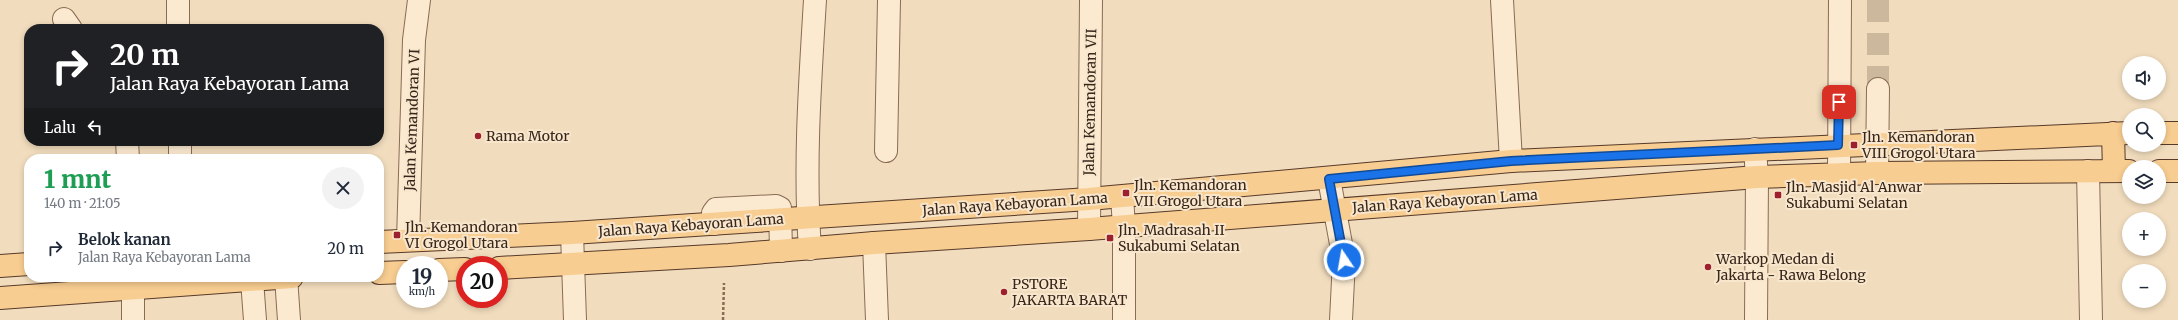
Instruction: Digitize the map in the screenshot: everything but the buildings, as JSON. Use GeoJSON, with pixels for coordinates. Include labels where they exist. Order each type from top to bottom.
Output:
{"type":"FeatureCollection","features":[{"type":"Feature","properties":{"kind":"main road","name":"Jalan Raya Kebayoran Lama"},"geometry":{"type":"LineString","coordinates":[[384,242],[572,233],[1088,200],[1329,179],[1511,161],[2121,133]]}},
{"type":"Feature","properties":{"kind":"main road"},"geometry":{"type":"LineString","coordinates":[[2121,133],[2121,171]]}},
{"type":"Feature","properties":{"kind":"main road"},"geometry":{"type":"LineString","coordinates":[[2166,133],[2178,133]]}},
{"type":"Feature","properties":{"kind":"main road"},"geometry":{"type":"LineString","coordinates":[[1584,158],[1588,190]]}},
{"type":"Feature","properties":{"kind":"main road"},"geometry":{"type":"LineString","coordinates":[[1473,165],[1476,198]]}},
{"type":"Feature","properties":{"kind":"main road","name":"Jalan Raya Kebayoran Lama"},"geometry":{"type":"LineString","coordinates":[[508,268],[781,251],[874,243],[1089,229],[1757,177],[1877,173],[2121,171]]}},
{"type":"Feature","properties":{"kind":"main road"},"geometry":{"type":"LineString","coordinates":[[2166,171],[2178,171]]}},
{"type":"Feature","properties":{"kind":"main road"},"geometry":{"type":"LineString","coordinates":[[0,266],[24,264]]}},
{"type":"Feature","properties":{"kind":"main road"},"geometry":{"type":"LineString","coordinates":[[384,273],[396,272]]}},
{"type":"Feature","properties":{"kind":"main road"},"geometry":{"type":"LineString","coordinates":[[0,298],[225,282]]}},
{"type":"Feature","properties":{"kind":"street"},"geometry":{"type":"LineString","coordinates":[[178,0],[178,24]]}},
{"type":"Feature","properties":{"kind":"street","name":"Jalan Kemandoran VI"},"geometry":{"type":"LineString","coordinates":[[408,240],[414,40],[419,0]]}},
{"type":"Feature","properties":{"kind":"street"},"geometry":{"type":"LineString","coordinates":[[810,249],[808,217],[810,81],[815,0]]}},
{"type":"Feature","properties":{"kind":"street"},"geometry":{"type":"LineString","coordinates":[[886,151],[889,0]]}},
{"type":"Feature","properties":{"kind":"street","name":"Jalan Kemandoran VII"},"geometry":{"type":"LineString","coordinates":[[1089,229],[1088,200],[1091,0]]}},
{"type":"Feature","properties":{"kind":"street"},"geometry":{"type":"LineString","coordinates":[[1502,0],[1511,161]]}},
{"type":"Feature","properties":{"kind":"street"},"geometry":{"type":"LineString","coordinates":[[1839,174],[1840,0]]}},
{"type":"Feature","properties":{"kind":"street"},"geometry":{"type":"LineString","coordinates":[[1877,173],[1878,89]]}},
{"type":"Feature","properties":{"kind":"street"},"geometry":{"type":"LineString","coordinates":[[1755,149],[1757,177],[1756,320]]}},
{"type":"Feature","properties":{"kind":"street"},"geometry":{"type":"LineString","coordinates":[[2088,171],[2091,320]]}},
{"type":"Feature","properties":{"kind":"street"},"geometry":{"type":"LineString","coordinates":[[1329,179],[1333,209],[1344,260],[1341,320]]}},
{"type":"Feature","properties":{"kind":"street"},"geometry":{"type":"LineString","coordinates":[[1122,197],[1124,226],[1124,320]]}},
{"type":"Feature","properties":{"kind":"street"},"geometry":{"type":"LineString","coordinates":[[780,219],[781,251]]}},
{"type":"Feature","properties":{"kind":"street"},"geometry":{"type":"LineString","coordinates":[[572,233],[575,320]]}},
{"type":"Feature","properties":{"kind":"street"},"geometry":{"type":"LineString","coordinates":[[874,243],[877,320]]}},
{"type":"Feature","properties":{"kind":"street"},"geometry":{"type":"LineString","coordinates":[[252,282],[255,320]]}},
{"type":"Feature","properties":{"kind":"street"},"geometry":{"type":"LineString","coordinates":[[286,282],[289,320]]}},
{"type":"Feature","properties":{"kind":"street"},"geometry":{"type":"LineString","coordinates":[[132,289],[133,320]]}},
{"type":"Feature","properties":{"kind":"path"},"geometry":{"type":"LineString","coordinates":[[723,287],[723,320]]}},
{"type":"Feature","properties":{"kind":"tunnel"},"geometry":{"type":"LineString","coordinates":[[1878,0],[1878,89]]}},
{"type":"Feature","properties":{"kind":"place","name":"Rama Motor"},"geometry":{"type":"Point","coordinates":[478,136]}},
{"type":"Feature","properties":{"kind":"place","name":"Jln. Kemandoran VIII Grogol Utara"},"geometry":{"type":"Point","coordinates":[1854,145]}},
{"type":"Feature","properties":{"kind":"place","name":"Jln. Kemandoran VII Grogol Utara"},"geometry":{"type":"Point","coordinates":[1126,193]}},
{"type":"Feature","properties":{"kind":"place","name":"Jln. Masjid Al Anwar Sukabumi Selatan"},"geometry":{"type":"Point","coordinates":[1778,195]}},
{"type":"Feature","properties":{"kind":"place","name":"Jln. Kemandoran VI Grogol Utara"},"geometry":{"type":"Point","coordinates":[397,235]}},
{"type":"Feature","properties":{"kind":"place","name":"Jln. Madrasah II Sukabumi Selatan"},"geometry":{"type":"Point","coordinates":[1110,238]}},
{"type":"Feature","properties":{"kind":"place","name":"Warkop Medan di Jakarta - Rawa Belong"},"geometry":{"type":"Point","coordinates":[1708,267]}},
{"type":"Feature","properties":{"kind":"place","name":"PSTORE JAKARTA BARAT"},"geometry":{"type":"Point","coordinates":[1004,292]}},
{"type":"Feature","properties":{"kind":"route"},"geometry":{"type":"LineString","coordinates":[[1344,260],[1333,209],[1329,179],[1511,161],[1838,145],[1839,102]]}}]}
